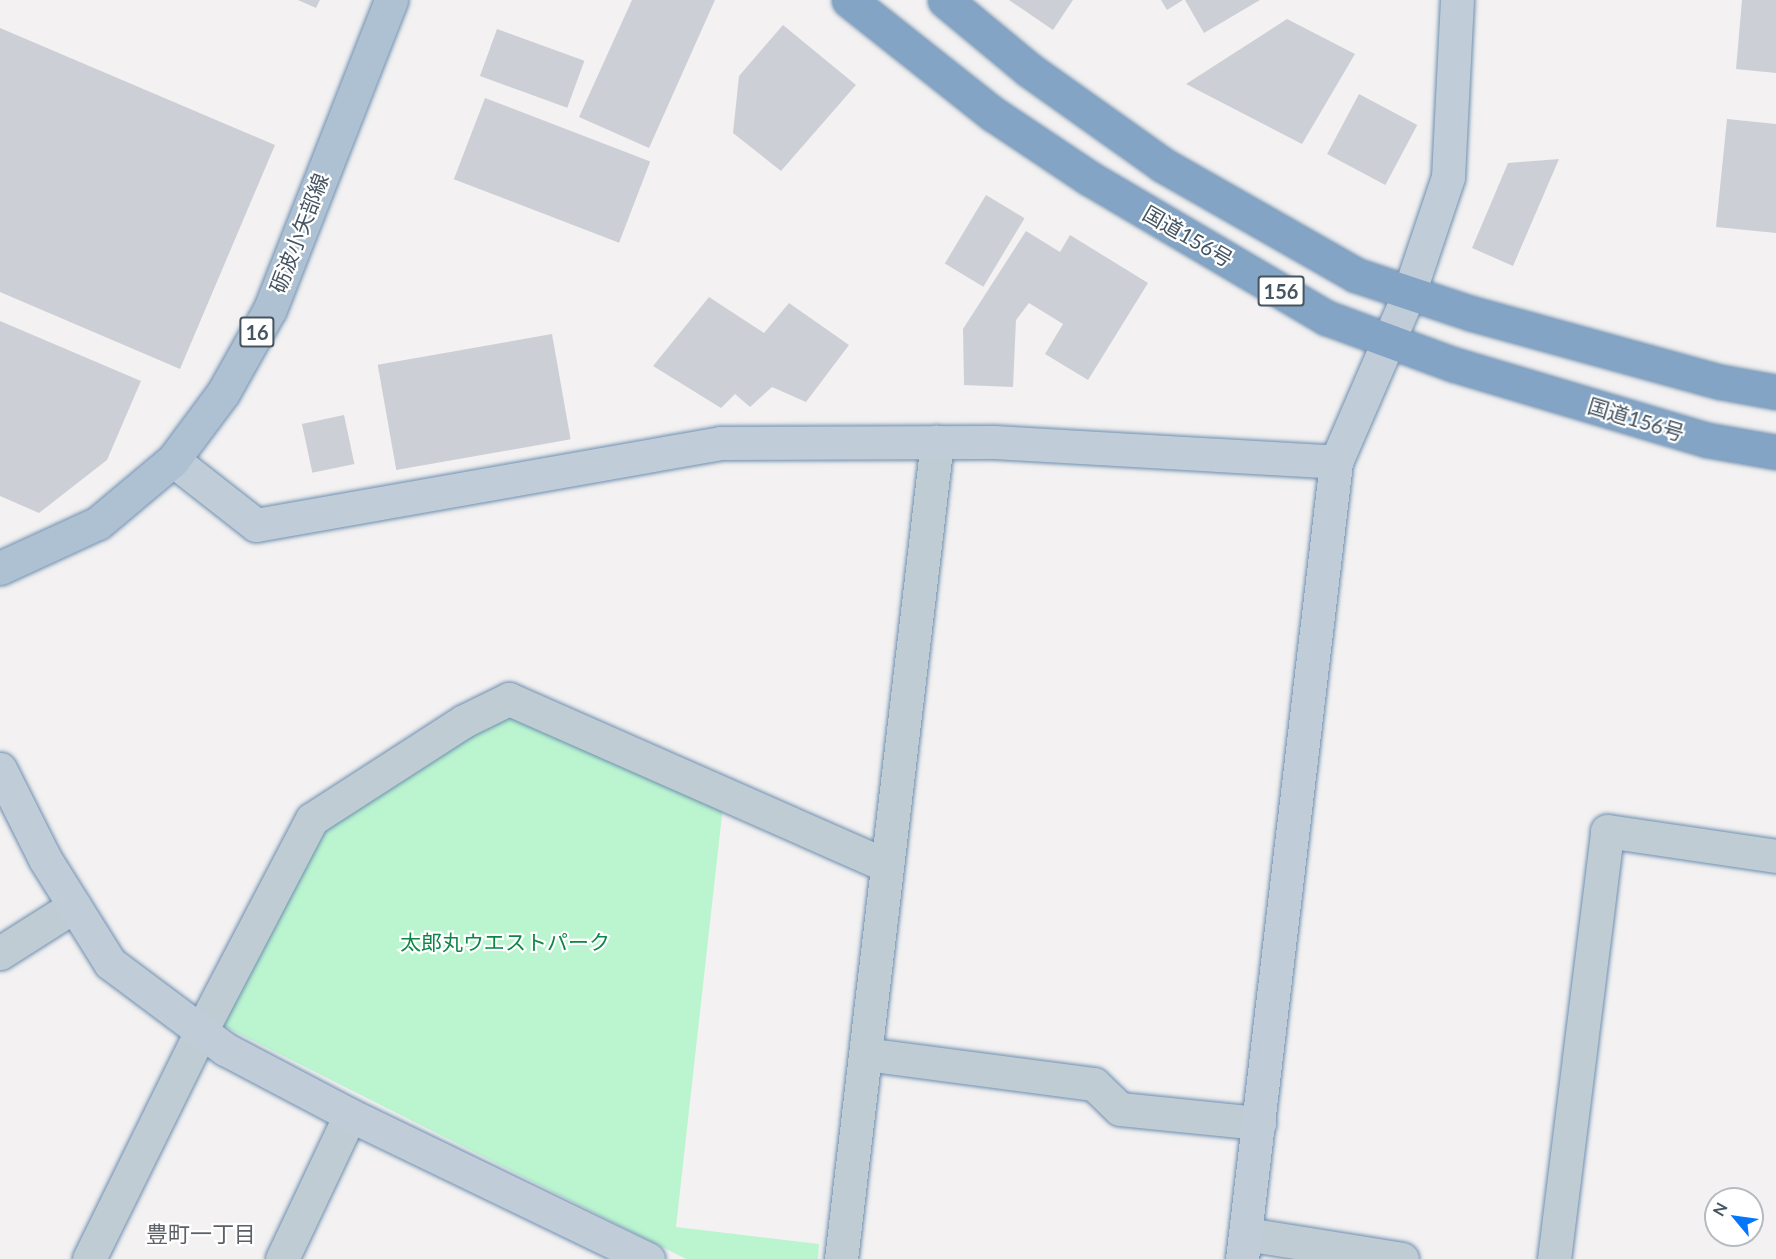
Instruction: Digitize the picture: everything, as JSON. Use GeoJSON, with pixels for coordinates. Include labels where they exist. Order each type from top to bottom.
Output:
{"type":"FeatureCollection","features":[{"type":"Feature","properties":{"kind":"highway","name":"国道156号"},"geometry":{"type":"LineString","coordinates":[[849,0],[993,114],[1089,178],[1327,318],[1452,364],[1707,440],[1776,452]]}},
{"type":"Feature","properties":{"kind":"highway","name":"156"},"geometry":{"type":"LineString","coordinates":[[945,0],[1028,69],[1163,165],[1356,274],[1409,293],[1721,382],[1776,392]]}},
{"type":"Feature","properties":{"kind":"main road","name":"砺波小矢部線"},"geometry":{"type":"LineString","coordinates":[[0,568],[98,523],[173,460],[223,393],[270,309],[391,0]]}},
{"type":"Feature","properties":{"kind":"street"},"geometry":{"type":"LineString","coordinates":[[1402,1259],[1244,1247],[1336,462],[1409,293],[1448,177],[1457,0]]}},
{"type":"Feature","properties":{"kind":"street"},"geometry":{"type":"LineString","coordinates":[[841,1259],[937,442]]}},
{"type":"Feature","properties":{"kind":"street"},"geometry":{"type":"LineString","coordinates":[[173,460],[256,525],[720,443],[937,442],[1336,462]]}},
{"type":"Feature","properties":{"kind":"street"},"geometry":{"type":"LineString","coordinates":[[89,1259],[201,1031],[312,819],[464,721],[509,699],[887,866]]}},
{"type":"Feature","properties":{"kind":"street"},"geometry":{"type":"LineString","coordinates":[[0,769],[45,859],[110,963],[225,1049],[350,1115],[648,1259]]}},
{"type":"Feature","properties":{"kind":"street"},"geometry":{"type":"LineString","coordinates":[[1554,1259],[1607,831],[1776,856]]}},
{"type":"Feature","properties":{"kind":"street"},"geometry":{"type":"LineString","coordinates":[[0,953],[74,906]]}},
{"type":"Feature","properties":{"kind":"street"},"geometry":{"type":"LineString","coordinates":[[865,1054],[1094,1084],[1120,1109],[1259,1123]]}},
{"type":"Feature","properties":{"kind":"street"},"geometry":{"type":"LineString","coordinates":[[282,1259],[350,1115]]}},
{"type":"Feature","properties":{"kind":"green space","name":"太郎丸ウエストパーク"},"geometry":{"type":"Polygon","coordinates":[[[509,709],[723,806],[676,1227],[819,1244],[818,1259],[686,1259],[216,1022],[316,825],[509,709]]]}},
{"type":"Feature","properties":{"kind":"building"},"geometry":{"type":"Polygon","coordinates":[[[298,0],[320,0],[316,8],[298,0]]]}},
{"type":"Feature","properties":{"kind":"building"},"geometry":{"type":"Polygon","coordinates":[[[632,0],[715,0],[649,148],[579,117],[632,0]]]}},
{"type":"Feature","properties":{"kind":"building"},"geometry":{"type":"Polygon","coordinates":[[[1009,0],[1073,0],[1053,30],[1009,0]]]}},
{"type":"Feature","properties":{"kind":"building"},"geometry":{"type":"Polygon","coordinates":[[[1161,0],[1183,0],[1167,10],[1161,0]]]}},
{"type":"Feature","properties":{"kind":"building"},"geometry":{"type":"Polygon","coordinates":[[[1185,0],[1260,0],[1204,33],[1185,0]]]}},
{"type":"Feature","properties":{"kind":"building"},"geometry":{"type":"Polygon","coordinates":[[[1742,0],[1776,0],[1776,73],[1736,69],[1742,0]]]}},
{"type":"Feature","properties":{"kind":"building"},"geometry":{"type":"Polygon","coordinates":[[[1287,19],[1355,54],[1302,144],[1186,84],[1287,19]]]}},
{"type":"Feature","properties":{"kind":"building"},"geometry":{"type":"Polygon","coordinates":[[[783,25],[856,85],[781,171],[733,133],[739,76],[783,25]]]}},
{"type":"Feature","properties":{"kind":"building"},"geometry":{"type":"Polygon","coordinates":[[[0,28],[275,145],[180,369],[0,292],[0,28]]]}},
{"type":"Feature","properties":{"kind":"building"},"geometry":{"type":"Polygon","coordinates":[[[497,29],[584,61],[567,108],[480,76],[497,29]]]}},
{"type":"Feature","properties":{"kind":"building"},"geometry":{"type":"Polygon","coordinates":[[[1359,94],[1417,125],[1385,185],[1327,154],[1359,94]]]}},
{"type":"Feature","properties":{"kind":"building"},"geometry":{"type":"Polygon","coordinates":[[[485,98],[650,161],[619,243],[454,179],[485,98]]]}},
{"type":"Feature","properties":{"kind":"building"},"geometry":{"type":"Polygon","coordinates":[[[1727,119],[1776,124],[1776,233],[1716,227],[1727,119]]]}},
{"type":"Feature","properties":{"kind":"building"},"geometry":{"type":"Polygon","coordinates":[[[1559,159],[1513,266],[1472,248],[1508,163],[1559,159]]]}},
{"type":"Feature","properties":{"kind":"building"},"geometry":{"type":"Polygon","coordinates":[[[986,195],[1025,218],[983,287],[945,264],[986,195]]]}},
{"type":"Feature","properties":{"kind":"building"},"geometry":{"type":"Polygon","coordinates":[[[1026,231],[1060,252],[1070,235],[1148,283],[1088,380],[1045,354],[1063,324],[1029,303],[1016,320],[1013,387],[964,385],[963,329],[1026,231]]]}},
{"type":"Feature","properties":{"kind":"building"},"geometry":{"type":"Polygon","coordinates":[[[709,297],[764,333],[789,303],[849,345],[806,402],[772,387],[750,407],[735,394],[721,408],[653,366],[709,297]]]}},
{"type":"Feature","properties":{"kind":"building"},"geometry":{"type":"Polygon","coordinates":[[[0,321],[141,381],[107,460],[39,513],[0,496],[0,321]]]}},
{"type":"Feature","properties":{"kind":"building"},"geometry":{"type":"Polygon","coordinates":[[[552,334],[571,439],[396,470],[378,365],[552,334]]]}},
{"type":"Feature","properties":{"kind":"building"},"geometry":{"type":"Polygon","coordinates":[[[344,415],[354,464],[312,473],[302,424],[344,415]]]}},
{"type":"Feature","properties":{"kind":"district","name":"豊町一丁目"},"geometry":{"type":"Point","coordinates":[201,1234]}}]}
